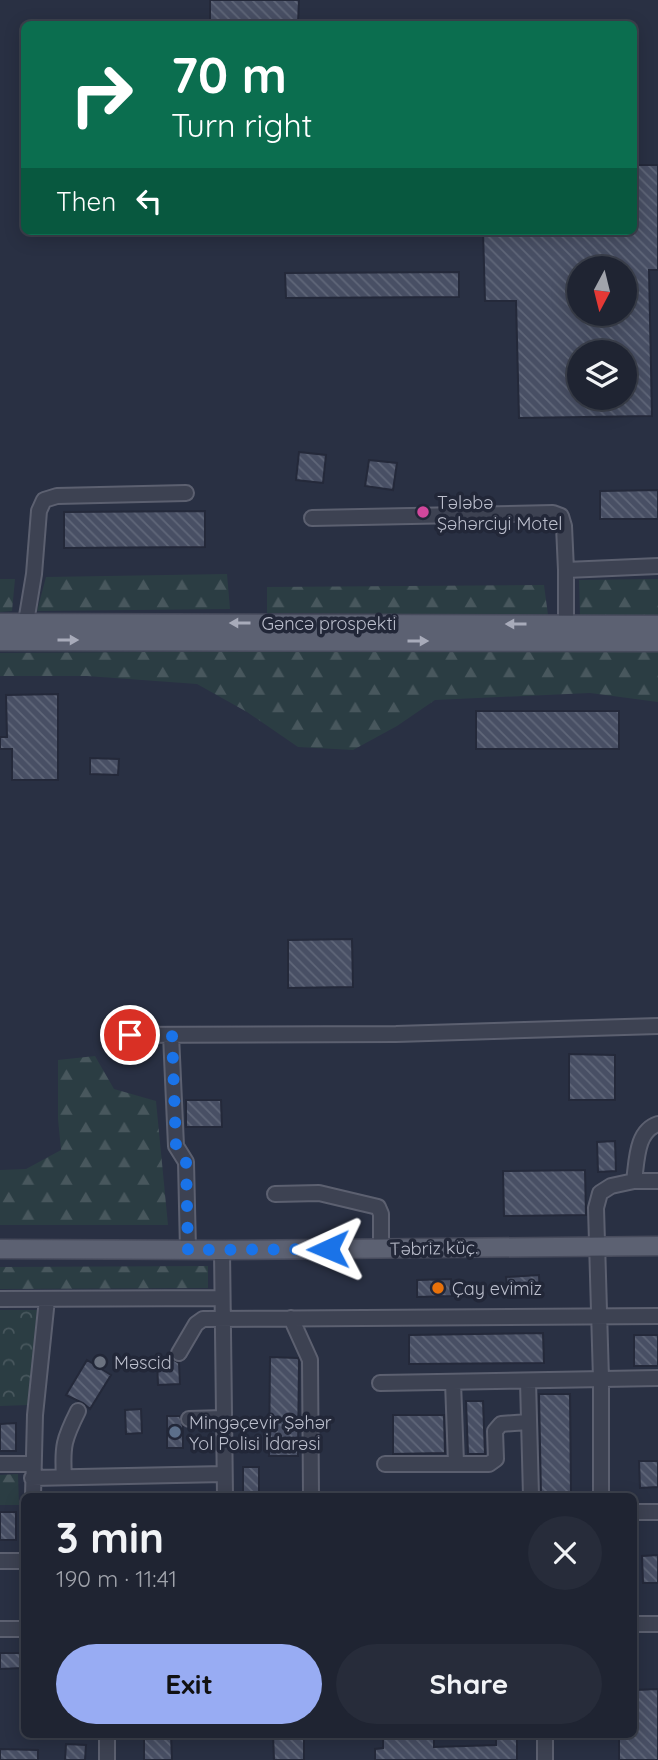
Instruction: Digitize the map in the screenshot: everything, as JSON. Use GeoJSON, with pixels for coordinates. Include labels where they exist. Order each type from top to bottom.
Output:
{"type":"FeatureCollection","features":[{"type":"Feature","properties":{"kind":"main road","name":"Gəncə prospekti"},"geometry":{"type":"LineString","coordinates":[[0,622],[566,633],[658,642]]}},
{"type":"Feature","properties":{"kind":"main road","name":"Gəncə prospekti"},"geometry":{"type":"LineString","coordinates":[[0,641],[566,633],[658,625]]}},
{"type":"Feature","properties":{"kind":"main road","name":"Təbriz küç."},"geometry":{"type":"LineString","coordinates":[[0,1249],[658,1246]]}},
{"type":"Feature","properties":{"kind":"street"},"geometry":{"type":"LineString","coordinates":[[26,622],[34,575],[38,511],[44,500],[57,496],[186,493]]}},
{"type":"Feature","properties":{"kind":"street"},"geometry":{"type":"LineString","coordinates":[[312,518],[553,513],[561,516],[566,570],[566,633]]}},
{"type":"Feature","properties":{"kind":"street"},"geometry":{"type":"LineString","coordinates":[[566,570],[658,566]]}},
{"type":"Feature","properties":{"kind":"street"},"geometry":{"type":"LineString","coordinates":[[109,1035],[396,1034],[658,1026]]}},
{"type":"Feature","properties":{"kind":"street"},"geometry":{"type":"LineString","coordinates":[[172,1035],[176,1146],[186,1162],[188,1250]]}},
{"type":"Feature","properties":{"kind":"street"},"geometry":{"type":"LineString","coordinates":[[634,1181],[643,1134],[650,1126],[658,1124]]}},
{"type":"Feature","properties":{"kind":"street"},"geometry":{"type":"LineString","coordinates":[[601,1493],[596,1208],[600,1193],[611,1186],[634,1181],[658,1181]]}},
{"type":"Feature","properties":{"kind":"street"},"geometry":{"type":"LineString","coordinates":[[275,1194],[319,1193],[368,1202],[377,1207],[381,1214],[382,1249]]}},
{"type":"Feature","properties":{"kind":"street"},"geometry":{"type":"LineString","coordinates":[[222,1250],[225,1493]]}},
{"type":"Feature","properties":{"kind":"street"},"geometry":{"type":"LineString","coordinates":[[0,1299],[221,1298]]}},
{"type":"Feature","properties":{"kind":"street"},"geometry":{"type":"LineString","coordinates":[[33,1493],[35,1415],[47,1299]]}},
{"type":"Feature","properties":{"kind":"street"},"geometry":{"type":"LineString","coordinates":[[179,1353],[196,1324],[203,1319],[658,1315]]}},
{"type":"Feature","properties":{"kind":"street"},"geometry":{"type":"LineString","coordinates":[[291,1318],[310,1360],[311,1493]]}},
{"type":"Feature","properties":{"kind":"street"},"geometry":{"type":"LineString","coordinates":[[380,1383],[658,1378]]}},
{"type":"Feature","properties":{"kind":"street"},"geometry":{"type":"LineString","coordinates":[[528,1381],[531,1493]]}},
{"type":"Feature","properties":{"kind":"street"},"geometry":{"type":"LineString","coordinates":[[453,1382],[456,1463]]}},
{"type":"Feature","properties":{"kind":"street"},"geometry":{"type":"LineString","coordinates":[[64,1478],[62,1450],[78,1411]]}},
{"type":"Feature","properties":{"kind":"street"},"geometry":{"type":"LineString","coordinates":[[189,1419],[223,1418]]}},
{"type":"Feature","properties":{"kind":"street"},"geometry":{"type":"LineString","coordinates":[[385,1464],[489,1464],[496,1459],[495,1431],[501,1424],[528,1422]]}},
{"type":"Feature","properties":{"kind":"street"},"geometry":{"type":"LineString","coordinates":[[0,1464],[64,1478],[224,1474]]}},
{"type":"Feature","properties":{"kind":"street"},"geometry":{"type":"LineString","coordinates":[[637,1512],[658,1512]]}},
{"type":"Feature","properties":{"kind":"street"},"geometry":{"type":"LineString","coordinates":[[0,1561],[21,1561]]}},
{"type":"Feature","properties":{"kind":"street"},"geometry":{"type":"LineString","coordinates":[[637,1624],[658,1624]]}},
{"type":"Feature","properties":{"kind":"street"},"geometry":{"type":"LineString","coordinates":[[0,1629],[21,1629]]}},
{"type":"Feature","properties":{"kind":"street"},"geometry":{"type":"LineString","coordinates":[[107,1738],[107,1760]]}},
{"type":"Feature","properties":{"kind":"street"},"geometry":{"type":"LineString","coordinates":[[545,1738],[545,1760]]}},
{"type":"Feature","properties":{"kind":"green space"},"geometry":{"type":"Polygon","coordinates":[[[227,574],[230,609],[37,611],[46,577],[227,574]]]}},
{"type":"Feature","properties":{"kind":"green space"},"geometry":{"type":"Polygon","coordinates":[[[0,579],[15,579],[12,611],[0,612],[0,579]]]}},
{"type":"Feature","properties":{"kind":"green space"},"geometry":{"type":"Polygon","coordinates":[[[658,579],[658,616],[580,615],[579,580],[658,579]]]}},
{"type":"Feature","properties":{"kind":"green space"},"geometry":{"type":"Polygon","coordinates":[[[544,585],[548,615],[267,613],[267,587],[544,585]]]}},
{"type":"Feature","properties":{"kind":"green space"},"geometry":{"type":"Polygon","coordinates":[[[410,650],[658,652],[658,702],[590,693],[435,700],[397,726],[353,750],[298,747],[247,712],[197,684],[87,676],[0,676],[0,653],[410,650]]]}},
{"type":"Feature","properties":{"kind":"green space"},"geometry":{"type":"Polygon","coordinates":[[[95,1056],[114,1089],[156,1101],[168,1225],[0,1225],[0,1170],[26,1169],[61,1150],[58,1060],[95,1056]]]}},
{"type":"Feature","properties":{"kind":"green space"},"geometry":{"type":"Polygon","coordinates":[[[208,1266],[208,1288],[0,1289],[0,1267],[208,1266]]]}},
{"type":"Feature","properties":{"kind":"green space"},"geometry":{"type":"Polygon","coordinates":[[[0,1310],[37,1310],[28,1405],[0,1406],[0,1310]]]}},
{"type":"Feature","properties":{"kind":"green space"},"geometry":{"type":"Polygon","coordinates":[[[18,1474],[19,1505],[0,1505],[0,1475],[18,1474]]]}},
{"type":"Feature","properties":{"kind":"building"},"geometry":{"type":"Polygon","coordinates":[[[210,0],[299,0],[298,21],[210,21],[210,0]]]}},
{"type":"Feature","properties":{"kind":"building"},"geometry":{"type":"Polygon","coordinates":[[[637,165],[658,165],[658,270],[649,270],[652,416],[519,418],[516,301],[485,301],[483,235],[637,235],[637,165]]]}},
{"type":"Feature","properties":{"kind":"building"},"geometry":{"type":"Polygon","coordinates":[[[459,272],[459,297],[286,298],[285,273],[459,272]]]}},
{"type":"Feature","properties":{"kind":"building"},"geometry":{"type":"Polygon","coordinates":[[[299,452],[326,455],[323,483],[296,480],[299,452]]]}},
{"type":"Feature","properties":{"kind":"building"},"geometry":{"type":"Polygon","coordinates":[[[369,460],[397,463],[393,490],[365,486],[369,460]]]}},
{"type":"Feature","properties":{"kind":"building"},"geometry":{"type":"Polygon","coordinates":[[[658,490],[658,519],[600,519],[600,491],[658,490]]]}},
{"type":"Feature","properties":{"kind":"building"},"geometry":{"type":"Polygon","coordinates":[[[205,511],[205,547],[64,548],[64,512],[205,511]]]}},
{"type":"Feature","properties":{"kind":"building"},"geometry":{"type":"Polygon","coordinates":[[[58,694],[58,780],[12,780],[12,749],[0,749],[0,737],[7,737],[6,695],[58,694]]]}},
{"type":"Feature","properties":{"kind":"building"},"geometry":{"type":"Polygon","coordinates":[[[476,711],[619,711],[619,749],[476,749],[476,711]]]}},
{"type":"Feature","properties":{"kind":"building"},"geometry":{"type":"Polygon","coordinates":[[[90,758],[119,759],[118,775],[90,774],[90,758]]]}},
{"type":"Feature","properties":{"kind":"building"},"geometry":{"type":"Polygon","coordinates":[[[352,939],[353,987],[288,988],[288,940],[352,939]]]}},
{"type":"Feature","properties":{"kind":"building"},"geometry":{"type":"Polygon","coordinates":[[[569,1054],[615,1055],[615,1100],[569,1100],[569,1054]]]}},
{"type":"Feature","properties":{"kind":"building"},"geometry":{"type":"Polygon","coordinates":[[[186,1100],[221,1100],[222,1127],[186,1127],[186,1100]]]}},
{"type":"Feature","properties":{"kind":"building"},"geometry":{"type":"Polygon","coordinates":[[[615,1141],[616,1171],[598,1172],[597,1142],[615,1141]]]}},
{"type":"Feature","properties":{"kind":"building"},"geometry":{"type":"Polygon","coordinates":[[[585,1170],[586,1215],[504,1216],[503,1171],[585,1170]]]}},
{"type":"Feature","properties":{"kind":"building"},"geometry":{"type":"Polygon","coordinates":[[[539,1275],[540,1297],[508,1298],[506,1277],[539,1275]]]}},
{"type":"Feature","properties":{"kind":"building"},"geometry":{"type":"Polygon","coordinates":[[[451,1279],[452,1296],[417,1297],[417,1280],[451,1279]]]}},
{"type":"Feature","properties":{"kind":"building"},"geometry":{"type":"Polygon","coordinates":[[[543,1333],[544,1363],[409,1364],[409,1335],[543,1333]]]}},
{"type":"Feature","properties":{"kind":"building"},"geometry":{"type":"Polygon","coordinates":[[[634,1335],[658,1335],[658,1366],[634,1366],[634,1335]]]}},
{"type":"Feature","properties":{"kind":"building"},"geometry":{"type":"Polygon","coordinates":[[[270,1357],[299,1360],[298,1456],[269,1456],[270,1357]]]}},
{"type":"Feature","properties":{"kind":"building"},"geometry":{"type":"Polygon","coordinates":[[[172,1359],[179,1363],[180,1384],[158,1385],[157,1360],[172,1359]]]}},
{"type":"Feature","properties":{"kind":"building"},"geometry":{"type":"Polygon","coordinates":[[[87,1360],[111,1375],[90,1409],[66,1395],[87,1360]]]}},
{"type":"Feature","properties":{"kind":"building"},"geometry":{"type":"Polygon","coordinates":[[[539,1394],[570,1394],[571,1493],[541,1493],[539,1394]]]}},
{"type":"Feature","properties":{"kind":"building"},"geometry":{"type":"Polygon","coordinates":[[[466,1401],[483,1401],[485,1454],[468,1454],[466,1401]]]}},
{"type":"Feature","properties":{"kind":"building"},"geometry":{"type":"Polygon","coordinates":[[[141,1409],[142,1433],[126,1434],[125,1410],[141,1409]]]}},
{"type":"Feature","properties":{"kind":"building"},"geometry":{"type":"Polygon","coordinates":[[[393,1415],[444,1415],[445,1453],[393,1454],[393,1415]]]}},
{"type":"Feature","properties":{"kind":"building","name":"Mingəçevir Şəhər Yol Polisi İdarəsi"},"geometry":{"type":"Polygon","coordinates":[[[167,1416],[180,1416],[183,1448],[167,1448],[167,1416]]]}},
{"type":"Feature","properties":{"kind":"building"},"geometry":{"type":"Polygon","coordinates":[[[16,1423],[16,1451],[0,1451],[0,1424],[16,1423]]]}},
{"type":"Feature","properties":{"kind":"building"},"geometry":{"type":"Polygon","coordinates":[[[639,1461],[658,1461],[658,1487],[640,1488],[639,1461]]]}},
{"type":"Feature","properties":{"kind":"building"},"geometry":{"type":"Polygon","coordinates":[[[243,1467],[259,1467],[259,1493],[243,1493],[243,1467]]]}},
{"type":"Feature","properties":{"kind":"building"},"geometry":{"type":"Polygon","coordinates":[[[0,1512],[16,1512],[16,1540],[0,1540],[0,1512]]]}},
{"type":"Feature","properties":{"kind":"building"},"geometry":{"type":"Polygon","coordinates":[[[658,1555],[658,1583],[643,1583],[642,1556],[658,1555]]]}},
{"type":"Feature","properties":{"kind":"building"},"geometry":{"type":"Polygon","coordinates":[[[0,1653],[21,1653],[21,1668],[0,1669],[0,1653]]]}},
{"type":"Feature","properties":{"kind":"building"},"geometry":{"type":"Polygon","coordinates":[[[658,1689],[658,1760],[619,1760],[619,1738],[637,1738],[637,1690],[658,1689]]]}},
{"type":"Feature","properties":{"kind":"building"},"geometry":{"type":"Polygon","coordinates":[[[144,1738],[171,1738],[172,1760],[144,1760],[144,1738]]]}},
{"type":"Feature","properties":{"kind":"building"},"geometry":{"type":"Polygon","coordinates":[[[273,1738],[304,1738],[304,1760],[274,1760],[273,1738]]]}},
{"type":"Feature","properties":{"kind":"building"},"geometry":{"type":"Polygon","coordinates":[[[383,1738],[434,1738],[434,1747],[496,1745],[496,1738],[517,1738],[517,1760],[375,1760],[375,1749],[383,1748],[383,1738]]]}},
{"type":"Feature","properties":{"kind":"building"},"geometry":{"type":"Polygon","coordinates":[[[66,1744],[86,1745],[85,1760],[65,1760],[66,1744]]]}},
{"type":"Feature","properties":{"kind":"building"},"geometry":{"type":"Polygon","coordinates":[[[0,1749],[38,1750],[38,1760],[0,1760],[0,1749]]]}},
{"type":"Feature","properties":{"kind":"place","name":"Tələbə Şəhərciyi Motel"},"geometry":{"type":"Point","coordinates":[423,512]}},
{"type":"Feature","properties":{"kind":"place","name":"Çay evimiz"},"geometry":{"type":"Point","coordinates":[438,1288]}},
{"type":"Feature","properties":{"kind":"place","name":"Məscid"},"geometry":{"type":"Point","coordinates":[100,1362]}},
{"type":"Feature","properties":{"kind":"place","name":"Mingəçevir Şəhər Yol Polisi İdarəsi"},"geometry":{"type":"Point","coordinates":[175,1432]}},
{"type":"Feature","properties":{"kind":"route"},"geometry":{"type":"LineString","coordinates":[[130,1035],[172,1035],[176,1146],[186,1162],[188,1250],[328,1249]]}}]}
